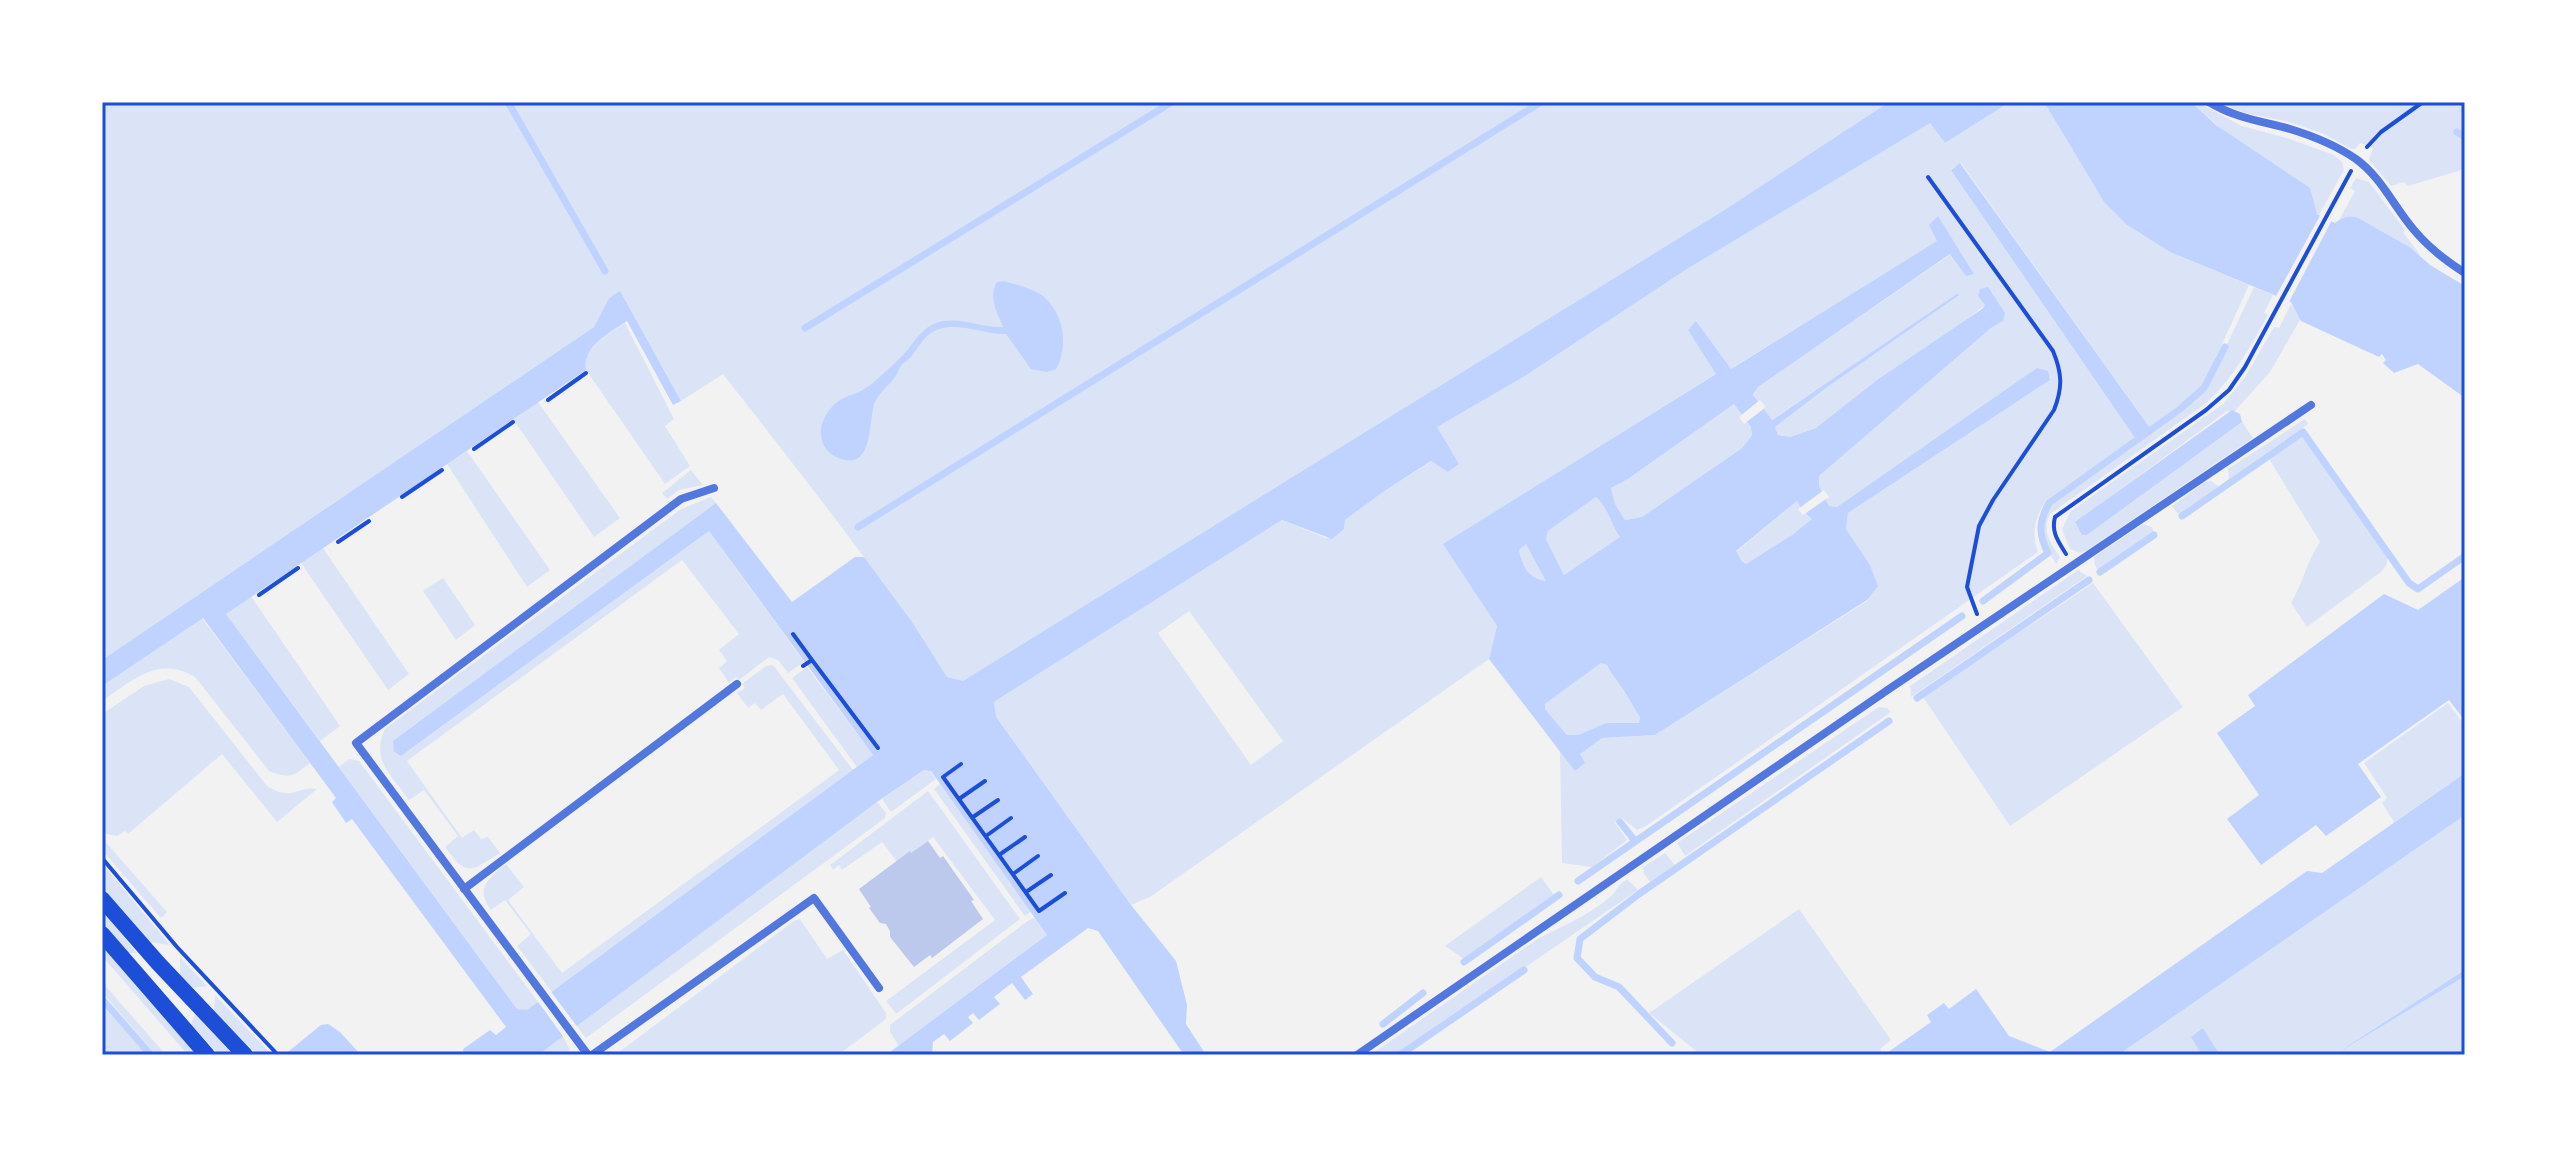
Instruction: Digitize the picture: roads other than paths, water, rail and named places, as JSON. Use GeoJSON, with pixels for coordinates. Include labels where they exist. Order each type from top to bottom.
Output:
{"type":"FeatureCollection","features":[{"type":"Feature","properties":{"kind":"main road"},"geometry":{"type":"LineString","coordinates":[[102,899],[245,1055]]}},
{"type":"Feature","properties":{"kind":"main road"},"geometry":{"type":"LineString","coordinates":[[102,934],[207,1055]]}},
{"type":"Feature","properties":{"kind":"street"},"geometry":{"type":"LineString","coordinates":[[2209,102],[2245,120],[2290,129],[2319,140],[2357,160],[2375,175],[2413,230],[2442,259],[2465,273]]}},
{"type":"Feature","properties":{"kind":"street"},"geometry":{"type":"LineString","coordinates":[[1357,1055],[2311,405]]}},
{"type":"Feature","properties":{"kind":"street"},"geometry":{"type":"LineString","coordinates":[[714,488],[681,499],[356,743],[590,1055],[814,898],[879,988]]}},
{"type":"Feature","properties":{"kind":"street"},"geometry":{"type":"LineString","coordinates":[[464,889],[737,684]]}},
{"type":"Feature","properties":{"kind":"water"},"geometry":{"type":"Polygon","coordinates":[[[1889,102],[2010,102],[1945,143],[1930,123],[1687,269],[1525,376],[1437,427],[1459,464],[1448,472],[1431,461],[1345,520],[1344,529],[1332,539],[1282,520],[994,702],[996,717],[1131,905],[1176,961],[1187,1005],[1186,1024],[1206,1055],[1184,1055],[1098,931],[1088,928],[1021,977],[1033,994],[1025,1000],[1012,983],[994,997],[1000,1004],[979,1020],[973,1013],[968,1017],[973,1023],[950,1041],[944,1034],[933,1042],[932,1055],[886,1055],[1047,935],[931,771],[924,770],[538,1055],[464,1055],[463,1049],[490,1030],[496,1035],[506,1027],[352,819],[346,823],[332,802],[336,798],[203,618],[102,686],[102,660],[594,327],[609,298],[620,291],[681,401],[673,405],[627,321],[593,347],[588,354],[586,370],[226,614],[517,1009],[527,1010],[873,755],[709,531],[401,756],[394,752],[393,741],[716,503],[792,602],[855,557],[864,557],[912,622],[947,677],[963,681],[1726,209],[1889,102]]]}},
{"type":"Feature","properties":{"kind":"water"},"geometry":{"type":"Polygon","coordinates":[[[2044,102],[2191,102],[2216,125],[2310,188],[2317,214],[2335,223],[2346,218],[2358,218],[2411,248],[2430,265],[2465,286],[2465,398],[2418,364],[2394,373],[2383,363],[2386,360],[2382,354],[2379,357],[2301,321],[2291,302],[2170,252],[2127,225],[2104,202],[2044,102]]]}},
{"type":"Feature","properties":{"kind":"water"},"geometry":{"type":"Polygon","coordinates":[[[1960,163],[2150,428],[2135,438],[1951,170],[1960,163]]]}},
{"type":"Feature","properties":{"kind":"water"},"geometry":{"type":"Polygon","coordinates":[[[1938,216],[1974,274],[1966,276],[1950,254],[1758,387],[1753,395],[1772,420],[1959,295],[1775,427],[1778,435],[1790,437],[1816,428],[1877,380],[1982,309],[1985,305],[1978,296],[1980,289],[1988,287],[2005,313],[2003,321],[1819,476],[1819,486],[1829,506],[1837,507],[2037,368],[2048,371],[2050,380],[1848,513],[1846,529],[1870,565],[1878,586],[1867,600],[1655,735],[1602,738],[1580,754],[1585,763],[1575,771],[1489,659],[1497,626],[1443,544],[1716,374],[1688,330],[1696,321],[1731,369],[1937,241],[1929,225],[1938,216]],[[1734,404],[1611,488],[1615,504],[1625,520],[1642,517],[1742,448],[1752,435],[1751,427],[1734,404]],[[1596,497],[1548,531],[1546,539],[1564,575],[1620,537],[1596,497]],[[1797,501],[1736,551],[1746,564],[1812,519],[1797,501]],[[1526,544],[1519,550],[1530,574],[1546,581],[1526,544]],[[1601,663],[1545,704],[1545,709],[1567,735],[1578,735],[1606,723],[1639,723],[1640,717],[1607,665],[1601,663]]]}},
{"type":"Feature","properties":{"kind":"water"},"geometry":{"type":"Polygon","coordinates":[[[1004,281],[1041,295],[1052,305],[1060,323],[1063,342],[1056,369],[1047,372],[1031,369],[1006,334],[960,327],[942,328],[927,336],[876,400],[868,440],[860,457],[841,459],[824,447],[821,429],[828,411],[876,381],[923,331],[943,321],[1003,327],[993,294],[997,282],[1004,281]]]}},
{"type":"Feature","properties":{"kind":"water"},"geometry":{"type":"Polygon","coordinates":[[[2232,410],[2240,414],[2242,422],[2087,535],[2082,535],[2075,522],[2232,410]]]}},
{"type":"Feature","properties":{"kind":"water"},"geometry":{"type":"Polygon","coordinates":[[[2465,577],[2465,721],[2449,700],[2358,764],[2381,797],[2326,836],[2316,825],[2261,865],[2227,819],[2259,795],[2217,733],[2255,706],[2248,695],[2384,594],[2418,610],[2465,577]]]}},
{"type":"Feature","properties":{"kind":"water"},"geometry":{"type":"Polygon","coordinates":[[[2465,773],[2465,815],[2118,1055],[1884,1055],[1931,1022],[1927,1015],[1944,1003],[1949,1009],[1976,989],[2009,1036],[2050,1052],[2307,871],[2322,873],[2465,773]]]}},
{"type":"Feature","properties":{"kind":"water"},"geometry":{"type":"Polygon","coordinates":[[[2465,970],[2465,976],[2334,1055],[2465,970]]]}},
{"type":"Feature","properties":{"kind":"water"},"geometry":{"type":"Polygon","coordinates":[[[328,1024],[361,1055],[284,1055],[321,1025],[328,1024]]]}},
{"type":"Feature","properties":{"kind":"water"},"geometry":{"type":"Polygon","coordinates":[[[2203,1028],[2220,1055],[2202,1055],[2191,1037],[2203,1028]]]}},
{"type":"Feature","properties":{"kind":"waterway"},"geometry":{"type":"LineString","coordinates":[[508,102],[605,271]]}},
{"type":"Feature","properties":{"kind":"waterway"},"geometry":{"type":"LineString","coordinates":[[805,328],[1172,102]]}},
{"type":"Feature","properties":{"kind":"waterway"},"geometry":{"type":"LineString","coordinates":[[858,527],[1541,102]]}},
{"type":"Feature","properties":{"kind":"waterway"},"geometry":{"type":"LineString","coordinates":[[2457,132],[2465,137]]}},
{"type":"Feature","properties":{"kind":"waterway"},"geometry":{"type":"LineString","coordinates":[[1983,601],[2048,553],[2041,528],[2049,503],[2180,409],[2204,388],[2225,347]]}},
{"type":"Feature","properties":{"kind":"waterway"},"geometry":{"type":"LineString","coordinates":[[2182,516],[2303,432],[2409,583],[2418,589],[2465,556]]}},
{"type":"Feature","properties":{"kind":"waterway"},"geometry":{"type":"LineString","coordinates":[[2100,572],[2154,535]]}},
{"type":"Feature","properties":{"kind":"waterway"},"geometry":{"type":"LineString","coordinates":[[1917,698],[2089,580]]}},
{"type":"Feature","properties":{"kind":"waterway"},"geometry":{"type":"LineString","coordinates":[[1578,881],[1962,616]]}},
{"type":"Feature","properties":{"kind":"waterway"},"geometry":{"type":"LineString","coordinates":[[1672,1043],[1619,987],[1595,977],[1577,958],[1580,939],[1639,894],[1889,721]]}},
{"type":"Feature","properties":{"kind":"waterway"},"geometry":{"type":"LineString","coordinates":[[1620,822],[1635,841]]}},
{"type":"Feature","properties":{"kind":"waterway"},"geometry":{"type":"LineString","coordinates":[[1464,962],[1559,895]]}},
{"type":"Feature","properties":{"kind":"waterway"},"geometry":{"type":"LineString","coordinates":[[1400,1055],[1524,970]]}},
{"type":"Feature","properties":{"kind":"waterway"},"geometry":{"type":"LineString","coordinates":[[1383,1024],[1423,993]]}},
{"type":"Feature","properties":{"kind":"waterway"},"geometry":{"type":"LineString","coordinates":[[102,999],[151,1055]]}}]}
